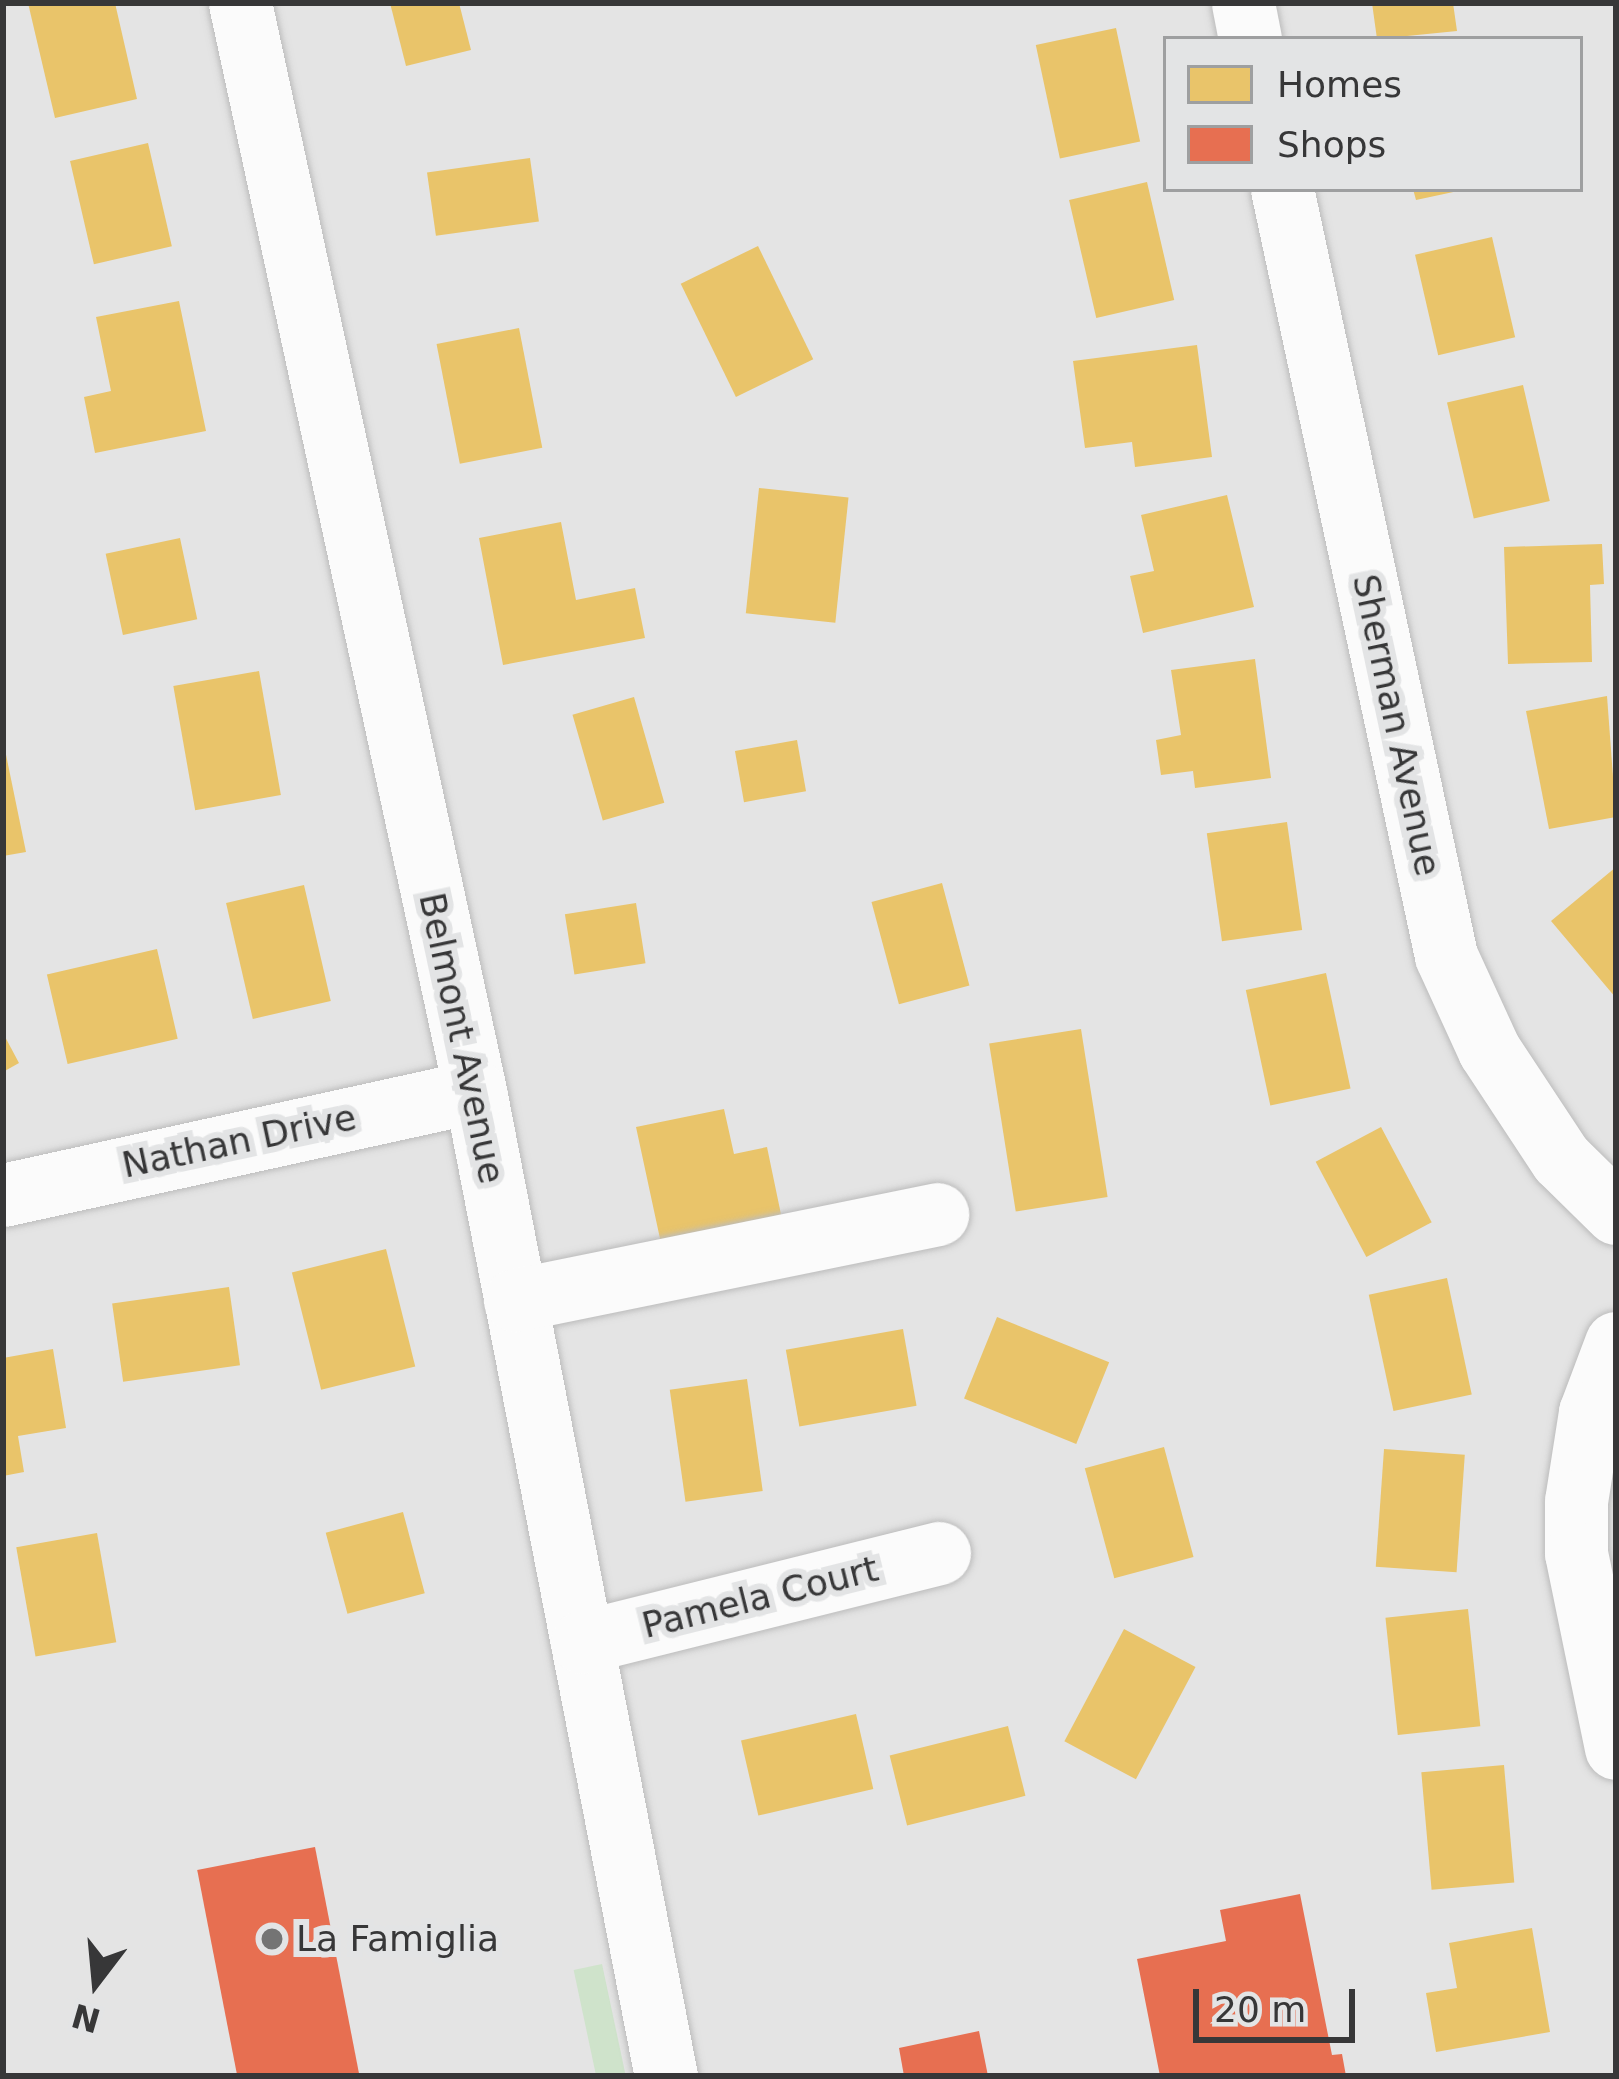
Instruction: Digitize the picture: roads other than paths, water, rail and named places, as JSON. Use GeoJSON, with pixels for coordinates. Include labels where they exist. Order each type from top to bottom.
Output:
{"type":"FeatureCollection","features":[{"type":"Feature","properties":{"kind":"street","name":"Belmont Avenue"},"geometry":{"type":"LineString","coordinates":[[240,3],[475,1091],[666,2076]]}},
{"type":"Feature","properties":{"kind":"street"},"geometry":{"type":"LineString","coordinates":[[1243,3],[1249,36]]}},
{"type":"Feature","properties":{"kind":"street","name":"Sherman Avenue"},"geometry":{"type":"LineString","coordinates":[[1283,192],[1446,956],[1489,1051],[1561,1159],[1616,1213]]}},
{"type":"Feature","properties":{"kind":"street","name":"Nathan Drive"},"geometry":{"type":"LineString","coordinates":[[3,1195],[475,1091]]}},
{"type":"Feature","properties":{"kind":"street"},"geometry":{"type":"LineString","coordinates":[[515,1300],[938,1214]]}},
{"type":"Feature","properties":{"kind":"street"},"geometry":{"type":"LineString","coordinates":[[1616,1343],[1590,1412],[1576,1552],[1616,1748]]}},
{"type":"Feature","properties":{"kind":"street","name":"Pamela Court"},"geometry":{"type":"LineString","coordinates":[[582,1642],[939,1553]]}},
{"type":"Feature","properties":{"kind":"place","name":"La Famiglia"},"geometry":{"type":"Point","coordinates":[272,1939]}}]}
